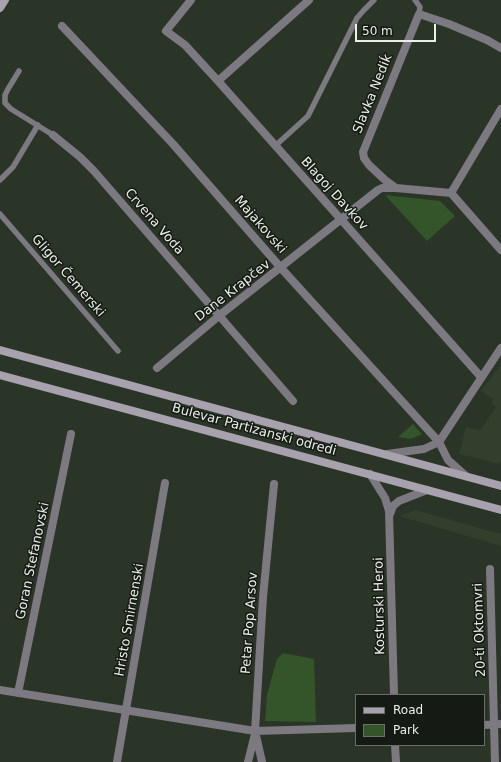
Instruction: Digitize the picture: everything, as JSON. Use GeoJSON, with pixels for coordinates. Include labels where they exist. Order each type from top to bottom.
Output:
{"type":"FeatureCollection","features":[{"type":"Feature","properties":{"kind":"street"},"geometry":{"type":"LineString","coordinates":[[0,8],[5,0]]}},
{"type":"Feature","properties":{"kind":"street","name":"Blagoj Davkov"},"geometry":{"type":"LineString","coordinates":[[191,0],[166,31],[185,45],[218,81],[481,377]]}},
{"type":"Feature","properties":{"kind":"street"},"geometry":{"type":"LineString","coordinates":[[218,81],[309,0]]}},
{"type":"Feature","properties":{"kind":"street"},"geometry":{"type":"LineString","coordinates":[[419,14],[455,26],[501,48]]}},
{"type":"Feature","properties":{"kind":"street","name":"Slavka Nediḱ"},"geometry":{"type":"LineString","coordinates":[[396,188],[369,165],[364,158],[363,152],[419,14]]}},
{"type":"Feature","properties":{"kind":"street","name":"Majakovski"},"geometry":{"type":"LineString","coordinates":[[62,26],[173,144],[281,268],[439,442]]}},
{"type":"Feature","properties":{"kind":"street"},"geometry":{"type":"LineString","coordinates":[[501,109],[451,193],[501,250]]}},
{"type":"Feature","properties":{"kind":"street","name":"Crvena Voda"},"geometry":{"type":"LineString","coordinates":[[53,135],[76,153],[94,171],[293,401]]}},
{"type":"Feature","properties":{"kind":"street","name":"Dane Krapčev"},"geometry":{"type":"LineString","coordinates":[[157,368],[220,315],[378,190],[382,188],[396,188],[451,193]]}},
{"type":"Feature","properties":{"kind":"street"},"geometry":{"type":"LineString","coordinates":[[385,454],[424,449],[439,442],[501,348]]}},
{"type":"Feature","properties":{"kind":"street","name":"Bulevar Partizanski odredi"},"geometry":{"type":"LineString","coordinates":[[0,350],[501,486]]}},
{"type":"Feature","properties":{"kind":"street","name":"Bulevar Partizanski odredi"},"geometry":{"type":"LineString","coordinates":[[0,375],[501,510]]}},
{"type":"Feature","properties":{"kind":"street","name":"Goran Stefanovski"},"geometry":{"type":"LineString","coordinates":[[18,693],[71,434]]}},
{"type":"Feature","properties":{"kind":"street"},"geometry":{"type":"LineString","coordinates":[[439,442],[448,460],[466,476]]}},
{"type":"Feature","properties":{"kind":"street","name":"Kosturski Heroi"},"geometry":{"type":"LineString","coordinates":[[370,474],[385,498],[390,517],[394,694]]}},
{"type":"Feature","properties":{"kind":"street","name":"Hristo Smirnenski"},"geometry":{"type":"LineString","coordinates":[[118,762],[165,483]]}},
{"type":"Feature","properties":{"kind":"street","name":"Petar Pop Arsov"},"geometry":{"type":"LineString","coordinates":[[262,762],[256,731],[263,597],[274,484]]}},
{"type":"Feature","properties":{"kind":"street"},"geometry":{"type":"LineString","coordinates":[[390,517],[394,506],[399,501],[427,490]]}},
{"type":"Feature","properties":{"kind":"street","name":"20-ti Oktomvri"},"geometry":{"type":"LineString","coordinates":[[490,569],[498,725],[495,762]]}},
{"type":"Feature","properties":{"kind":"street"},"geometry":{"type":"LineString","coordinates":[[0,690],[256,731],[355,728]]}},
{"type":"Feature","properties":{"kind":"street"},"geometry":{"type":"LineString","coordinates":[[485,725],[498,725]]}},
{"type":"Feature","properties":{"kind":"street"},"geometry":{"type":"LineString","coordinates":[[248,762],[256,731]]}},
{"type":"Feature","properties":{"kind":"street"},"geometry":{"type":"LineString","coordinates":[[395,746],[396,762]]}},
{"type":"Feature","properties":{"kind":"lane"},"geometry":{"type":"LineString","coordinates":[[275,146],[308,116],[357,18],[374,0]]}},
{"type":"Feature","properties":{"kind":"lane"},"geometry":{"type":"LineString","coordinates":[[415,0],[420,7],[419,14]]}},
{"type":"Feature","properties":{"kind":"lane","name":"Crvena Voda"},"geometry":{"type":"LineString","coordinates":[[19,71],[5,95],[5,103],[53,135]]}},
{"type":"Feature","properties":{"kind":"lane"},"geometry":{"type":"LineString","coordinates":[[0,180],[13,167],[38,125]]}},
{"type":"Feature","properties":{"kind":"lane","name":"Gligor Čemerski"},"geometry":{"type":"LineString","coordinates":[[0,214],[118,351]]}},
{"type":"Feature","properties":{"kind":"shaded area"},"geometry":{"type":"Polygon","coordinates":[[[501,364],[501,462],[499,462],[499,464],[459,454],[466,427],[480,430],[496,407],[491,403],[493,399],[481,391],[501,364]]]}},
{"type":"Feature","properties":{"kind":"shaded area"},"geometry":{"type":"Polygon","coordinates":[[[416,510],[501,534],[501,546],[399,516],[416,510]]]}},
{"type":"Feature","properties":{"kind":"green space"},"geometry":{"type":"Polygon","coordinates":[[[385,195],[440,201],[455,216],[427,241],[385,195]]]}},
{"type":"Feature","properties":{"kind":"green space"},"geometry":{"type":"Polygon","coordinates":[[[413,424],[422,434],[410,439],[398,437],[413,424]]]}},
{"type":"Feature","properties":{"kind":"green space"},"geometry":{"type":"Polygon","coordinates":[[[283,653],[314,659],[316,722],[265,721],[267,695],[277,659],[283,653]]]}}]}
